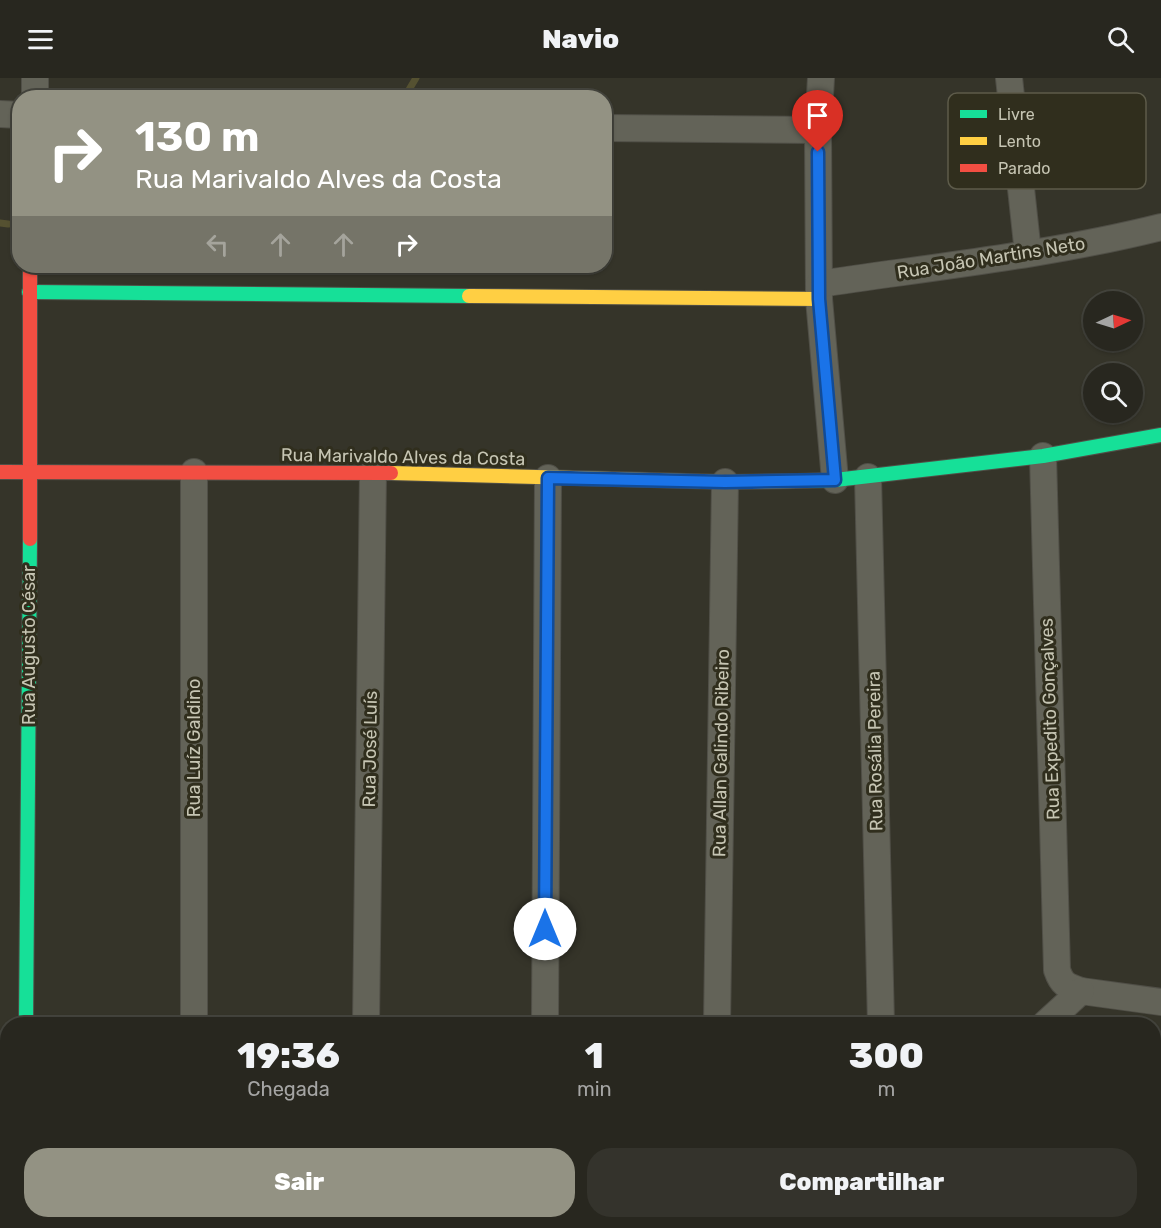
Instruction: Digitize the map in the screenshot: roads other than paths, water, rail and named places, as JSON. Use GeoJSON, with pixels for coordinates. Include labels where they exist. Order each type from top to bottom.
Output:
{"type":"FeatureCollection","features":[{"type":"Feature","properties":{"kind":"street"},"geometry":{"type":"LineString","coordinates":[[821,78],[818,130],[819,292],[835,480]]}},
{"type":"Feature","properties":{"kind":"street"},"geometry":{"type":"LineString","coordinates":[[1009,78],[1011,93]]}},
{"type":"Feature","properties":{"kind":"street"},"geometry":{"type":"LineString","coordinates":[[612,128],[818,130]]}},
{"type":"Feature","properties":{"kind":"street"},"geometry":{"type":"LineString","coordinates":[[1021,189],[1028,253]]}},
{"type":"Feature","properties":{"kind":"street","name":"Rua João Martins Neto"},"geometry":{"type":"LineString","coordinates":[[819,292],[1113,239],[1161,227]]}},
{"type":"Feature","properties":{"kind":"street","name":"Rua Augusto César"},"geometry":{"type":"LineString","coordinates":[[26,1017],[31,473],[30,273]]}},
{"type":"Feature","properties":{"kind":"street"},"geometry":{"type":"LineString","coordinates":[[29,292],[819,292]]}},
{"type":"Feature","properties":{"kind":"street","name":"Rua Marivaldo Alves da Costa"},"geometry":{"type":"LineString","coordinates":[[0,472],[374,473],[725,482],[835,480],[1043,456],[1161,435]]}},
{"type":"Feature","properties":{"kind":"street","name":"Rua Expedito Gonçalves"},"geometry":{"type":"LineString","coordinates":[[1043,456],[1057,970],[1071,986]]}},
{"type":"Feature","properties":{"kind":"street","name":"Rua Luíz Galdino"},"geometry":{"type":"LineString","coordinates":[[194,472],[194,1017]]}},
{"type":"Feature","properties":{"kind":"street","name":"Rua José Luís"},"geometry":{"type":"LineString","coordinates":[[366,1017],[374,473]]}},
{"type":"Feature","properties":{"kind":"street","name":"Rua Rosália Pereira"},"geometry":{"type":"LineString","coordinates":[[868,477],[881,1017]]}},
{"type":"Feature","properties":{"kind":"street"},"geometry":{"type":"LineString","coordinates":[[545,1017],[548,478]]}},
{"type":"Feature","properties":{"kind":"street","name":"Rua Allan Galindo Ribeiro"},"geometry":{"type":"LineString","coordinates":[[717,1017],[725,482]]}},
{"type":"Feature","properties":{"kind":"street"},"geometry":{"type":"LineString","coordinates":[[1050,1017],[1071,986],[1161,1002]]}},
{"type":"Feature","properties":{"kind":"waterway"},"geometry":{"type":"LineString","coordinates":[[409,90],[416,78]]}},
{"type":"Feature","properties":{"kind":"waterway"},"geometry":{"type":"LineString","coordinates":[[0,223],[8,224]]}}]}
